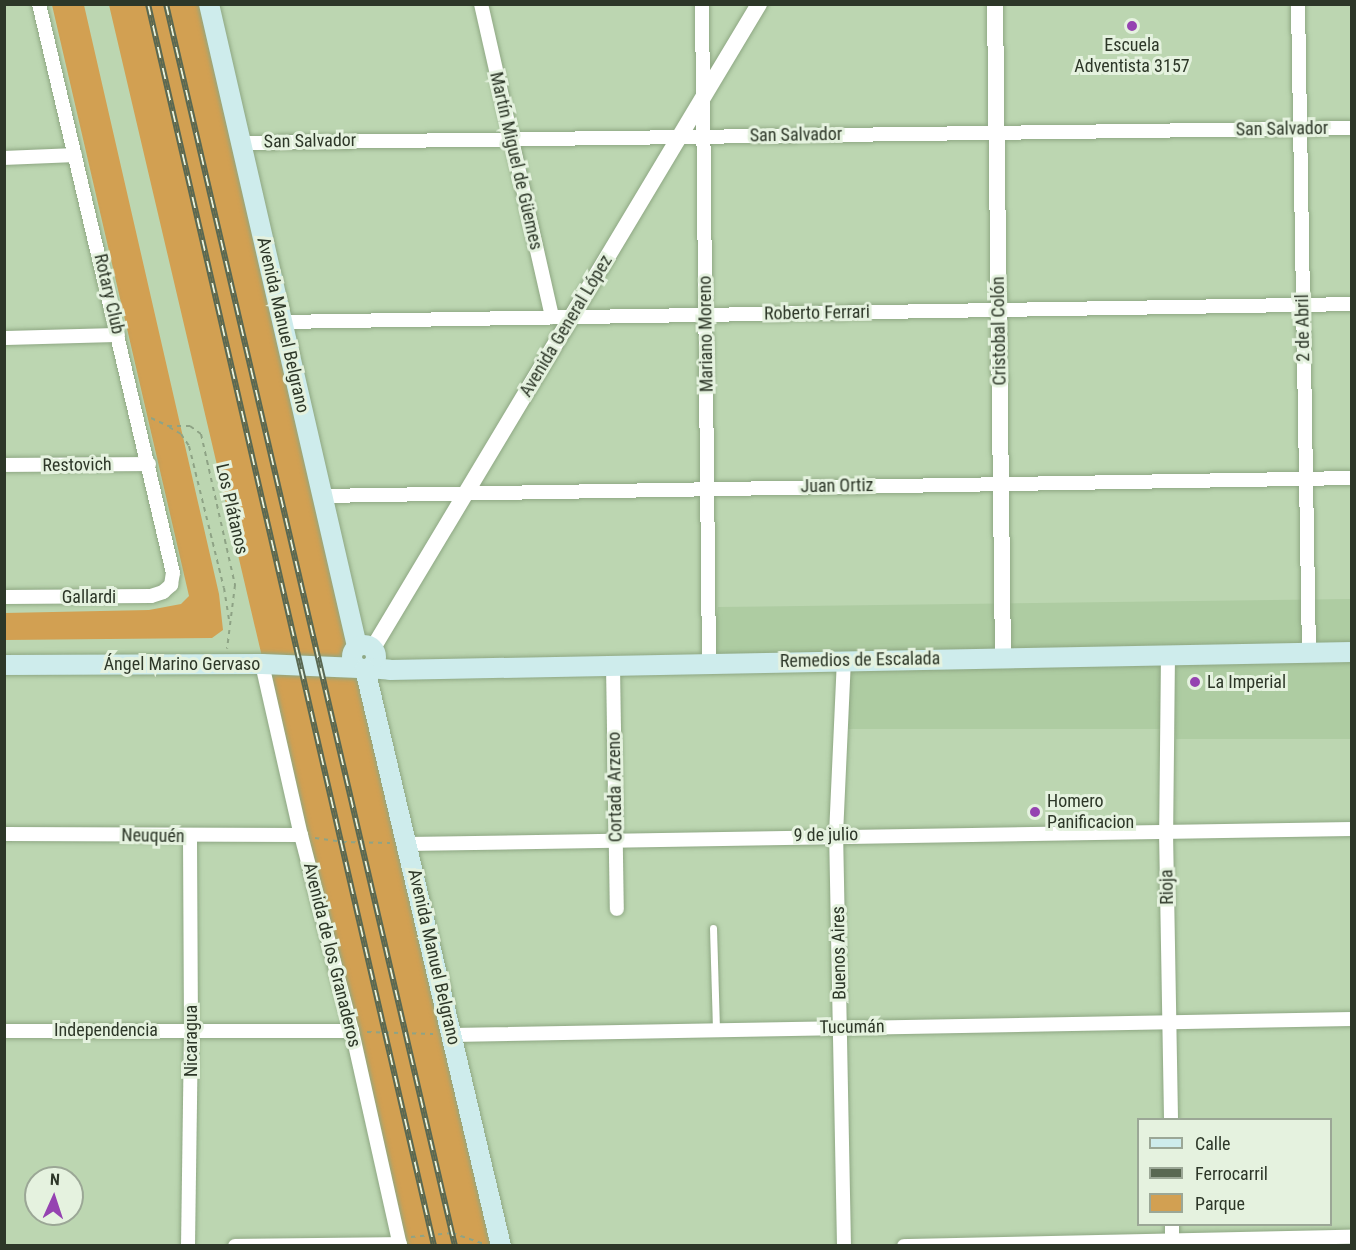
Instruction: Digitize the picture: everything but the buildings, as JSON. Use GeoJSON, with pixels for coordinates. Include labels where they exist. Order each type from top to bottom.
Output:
{"type":"FeatureCollection","features":[{"type":"Feature","properties":{"kind":"main road","name":"Avenida Manuel Belgrano"},"geometry":{"type":"LineString","coordinates":[[209,4],[322,496],[365,647],[352,658],[364,669],[408,844],[501,1245]]}},
{"type":"Feature","properties":{"kind":"main road","name":"Remedios de Escalada"},"geometry":{"type":"LineString","coordinates":[[364,669],[1352,652]]}},
{"type":"Feature","properties":{"kind":"main road","name":"Ángel Marino Gervaso"},"geometry":{"type":"LineString","coordinates":[[4,665],[262,664],[364,669]]}},
{"type":"Feature","properties":{"kind":"street","name":"Rotary Club"},"geometry":{"type":"LineString","coordinates":[[39,4],[149,464],[173,573],[171,585]]}},
{"type":"Feature","properties":{"kind":"street","name":"Martín Miguel de Güemes"},"geometry":{"type":"LineString","coordinates":[[481,4],[552,317]]}},
{"type":"Feature","properties":{"kind":"street","name":"Mariano Moreno"},"geometry":{"type":"LineString","coordinates":[[702,4],[709,664]]}},
{"type":"Feature","properties":{"kind":"street","name":"Avenida General López"},"geometry":{"type":"LineString","coordinates":[[365,647],[465,492],[759,4]]}},
{"type":"Feature","properties":{"kind":"street","name":"Cristobal Colón"},"geometry":{"type":"LineString","coordinates":[[995,4],[1003,657]]}},
{"type":"Feature","properties":{"kind":"street","name":"2 de Abril"},"geometry":{"type":"LineString","coordinates":[[1298,4],[1309,652]]}},
{"type":"Feature","properties":{"kind":"street","name":"San Salvador"},"geometry":{"type":"LineString","coordinates":[[241,142],[1352,128]]}},
{"type":"Feature","properties":{"kind":"street"},"geometry":{"type":"LineString","coordinates":[[4,158],[75,154]]}},
{"type":"Feature","properties":{"kind":"street","name":"Roberto Ferrari"},"geometry":{"type":"LineString","coordinates":[[282,322],[1352,304]]}},
{"type":"Feature","properties":{"kind":"street"},"geometry":{"type":"LineString","coordinates":[[4,338],[118,335]]}},
{"type":"Feature","properties":{"kind":"street","name":"Restovich"},"geometry":{"type":"LineString","coordinates":[[4,465],[149,464]]}},
{"type":"Feature","properties":{"kind":"street","name":"Juan Ortiz"},"geometry":{"type":"LineString","coordinates":[[322,496],[1352,478]]}},
{"type":"Feature","properties":{"kind":"street","name":"Gallardi"},"geometry":{"type":"LineString","coordinates":[[4,597],[151,596],[163,592],[171,585]]}},
{"type":"Feature","properties":{"kind":"street","name":"Rioja"},"geometry":{"type":"LineString","coordinates":[[1168,654],[1166,831],[1171,1118]]}},
{"type":"Feature","properties":{"kind":"street","name":"Buenos Aires"},"geometry":{"type":"LineString","coordinates":[[844,661],[836,835],[844,1245]]}},
{"type":"Feature","properties":{"kind":"street","name":"Avenida de los Granaderos"},"geometry":{"type":"LineString","coordinates":[[262,664],[301,835],[352,1031],[399,1242]]}},
{"type":"Feature","properties":{"kind":"street","name":"Cortada Arzeno"},"geometry":{"type":"LineString","coordinates":[[614,666],[617,909]]}},
{"type":"Feature","properties":{"kind":"street","name":"9 de julio"},"geometry":{"type":"LineString","coordinates":[[408,844],[836,835],[1352,829]]}},
{"type":"Feature","properties":{"kind":"street","name":"Neuquén"},"geometry":{"type":"LineString","coordinates":[[4,834],[301,835]]}},
{"type":"Feature","properties":{"kind":"street","name":"Nicaragua"},"geometry":{"type":"LineString","coordinates":[[188,1245],[191,1030],[190,836]]}},
{"type":"Feature","properties":{"kind":"street","name":"Tucumán"},"geometry":{"type":"LineString","coordinates":[[452,1035],[1352,1019]]}},
{"type":"Feature","properties":{"kind":"street","name":"Independencia"},"geometry":{"type":"LineString","coordinates":[[4,1030],[352,1031]]}},
{"type":"Feature","properties":{"kind":"street"},"geometry":{"type":"LineString","coordinates":[[904,1245],[1172,1236],[1352,1237]]}},
{"type":"Feature","properties":{"kind":"street"},"geometry":{"type":"LineString","coordinates":[[235,1245],[399,1242]]}},
{"type":"Feature","properties":{"kind":"lane"},"geometry":{"type":"LineString","coordinates":[[713,928],[716,1029]]}},
{"type":"Feature","properties":{"kind":"path","name":"Los Plátanos"},"geometry":{"type":"LineString","coordinates":[[136,411],[181,434],[189,446],[224,588],[230,626]]}},
{"type":"Feature","properties":{"kind":"path","name":"Los Plátanos"},"geometry":{"type":"LineString","coordinates":[[168,426],[190,426],[201,434],[235,585],[225,664]]}},
{"type":"Feature","properties":{"kind":"path"},"geometry":{"type":"LineString","coordinates":[[301,835],[342,842],[408,844]]}},
{"type":"Feature","properties":{"kind":"path"},"geometry":{"type":"LineString","coordinates":[[352,1031],[452,1035]]}},
{"type":"Feature","properties":{"kind":"path"},"geometry":{"type":"LineString","coordinates":[[399,1242],[452,1233],[490,1245]]}},
{"type":"Feature","properties":{"kind":"shaded area"},"geometry":{"type":"Polygon","coordinates":[[[1351,599],[1351,739],[1176,739],[1175,729],[841,729],[843,661],[709,664],[718,607],[1351,599]]]}},
{"type":"Feature","properties":{"kind":"green space"},"geometry":{"type":"Polygon","coordinates":[[[52,5],[84,5],[219,594],[223,630],[212,638],[5,640],[5,613],[149,610],[181,604],[189,596],[52,5]]]}},
{"type":"Feature","properties":{"kind":"green space"},"geometry":{"type":"Polygon","coordinates":[[[109,5],[209,5],[357,646],[365,669],[501,1245],[400,1245],[109,5]]]}},
{"type":"Feature","properties":{"kind":"railway"},"geometry":{"type":"LineString","coordinates":[[148,4],[434,1246]]}},
{"type":"Feature","properties":{"kind":"railway"},"geometry":{"type":"LineString","coordinates":[[166,4],[455,1246]]}},
{"type":"Feature","properties":{"kind":"place","name":"Escuela Adventista 3157"},"geometry":{"type":"Point","coordinates":[1132,26]}},
{"type":"Feature","properties":{"kind":"place","name":"La Imperial"},"geometry":{"type":"Point","coordinates":[1195,682]}},
{"type":"Feature","properties":{"kind":"place","name":"Homero Panificacion"},"geometry":{"type":"Point","coordinates":[1035,812]}}]}
